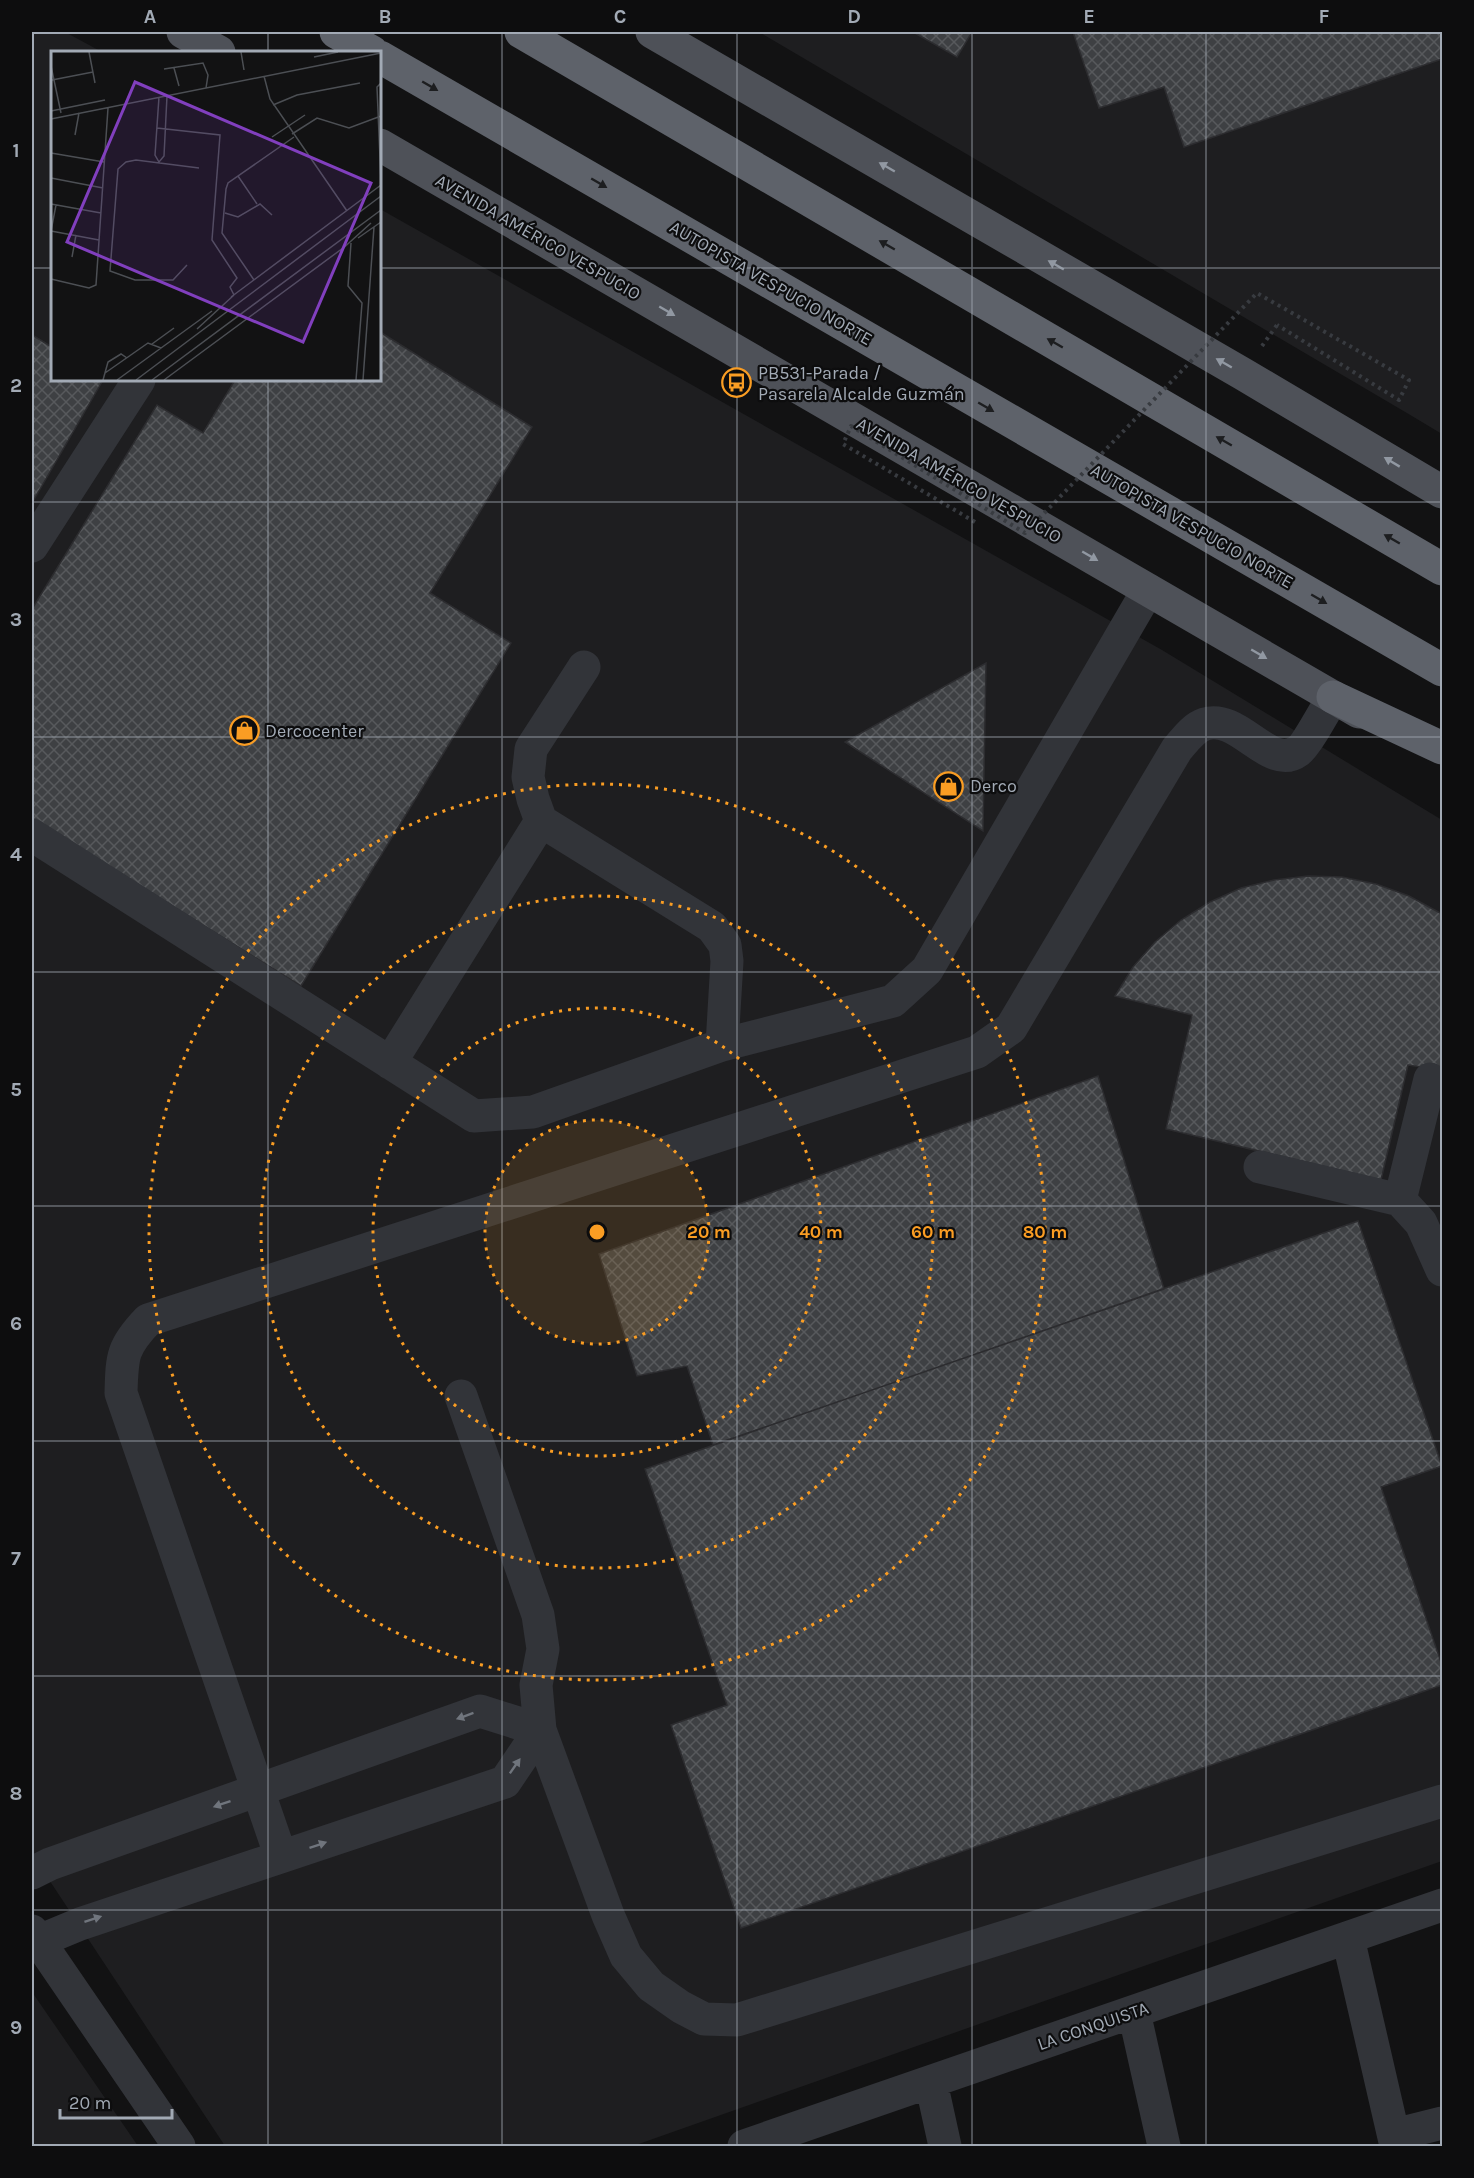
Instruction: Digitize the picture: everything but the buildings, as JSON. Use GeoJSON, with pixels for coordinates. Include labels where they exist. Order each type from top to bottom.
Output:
{"type":"FeatureCollection","features":[{"type":"Feature","properties":{"kind":"highway"},"geometry":{"type":"LineString","coordinates":[[336,32],[370,51]]}},
{"type":"Feature","properties":{"kind":"highway"},"geometry":{"type":"LineString","coordinates":[[521,32],[1443,569]]}},
{"type":"Feature","properties":{"kind":"highway","name":"AUTOPISTA VESPUCIO NORTE"},"geometry":{"type":"LineString","coordinates":[[381,58],[1443,670]]}},
{"type":"Feature","properties":{"kind":"highway"},"geometry":{"type":"LineString","coordinates":[[1333,697],[1443,748]]}},
{"type":"Feature","properties":{"kind":"main road"},"geometry":{"type":"LineString","coordinates":[[183,32],[217,51]]}},
{"type":"Feature","properties":{"kind":"main road"},"geometry":{"type":"LineString","coordinates":[[652,32],[1443,492]]}},
{"type":"Feature","properties":{"kind":"main road","name":"AVENIDA AMÉRICO VESPUCIO"},"geometry":{"type":"LineString","coordinates":[[381,146],[1443,763]]}},
{"type":"Feature","properties":{"kind":"street"},"geometry":{"type":"LineString","coordinates":[[32,546],[138,381]]}},
{"type":"Feature","properties":{"kind":"street"},"geometry":{"type":"LineString","coordinates":[[32,835],[474,1116],[533,1112],[722,1045],[893,1001],[927,970],[1148,590]]}},
{"type":"Feature","properties":{"kind":"street"},"geometry":{"type":"LineString","coordinates":[[584,667],[531,749],[528,777],[533,799],[542,821],[712,927],[725,945],[727,962],[722,1045]]}},
{"type":"Feature","properties":{"kind":"street"},"geometry":{"type":"LineString","coordinates":[[281,1857],[121,1393],[122,1365],[130,1340],[148,1320],[977,1052],[1011,1028],[1177,749],[1193,731],[1206,724],[1223,724],[1246,735],[1273,755],[1288,756],[1299,751],[1333,697]]}},
{"type":"Feature","properties":{"kind":"street"},"geometry":{"type":"LineString","coordinates":[[390,1063],[542,821]]}},
{"type":"Feature","properties":{"kind":"street"},"geometry":{"type":"LineString","coordinates":[[1400,1200],[1430,1079]]}},
{"type":"Feature","properties":{"kind":"street"},"geometry":{"type":"LineString","coordinates":[[1260,1167],[1400,1200],[1421,1223],[1443,1270]]}},
{"type":"Feature","properties":{"kind":"street"},"geometry":{"type":"LineString","coordinates":[[461,1396],[538,1615],[543,1649],[536,1685],[540,1730],[608,1915],[626,1956],[651,1986],[681,2007],[704,2019],[736,2020],[748,2017],[1443,1801]]}},
{"type":"Feature","properties":{"kind":"street"},"geometry":{"type":"LineString","coordinates":[[32,1873],[50,1864],[480,1711],[540,1730]]}},
{"type":"Feature","properties":{"kind":"street"},"geometry":{"type":"LineString","coordinates":[[179,2146],[35,1936],[80,1924],[504,1782],[540,1730]]}},
{"type":"Feature","properties":{"kind":"street","name":"LA CONQUISTA"},"geometry":{"type":"LineString","coordinates":[[744,2146],[1443,1905]]}},
{"type":"Feature","properties":{"kind":"street"},"geometry":{"type":"LineString","coordinates":[[1348,1938],[1395,2141],[1443,2123]]}},
{"type":"Feature","properties":{"kind":"street"},"geometry":{"type":"LineString","coordinates":[[1134,2012],[1164,2146]]}},
{"type":"Feature","properties":{"kind":"street"},"geometry":{"type":"LineString","coordinates":[[931,2082],[945,2146]]}},
{"type":"Feature","properties":{"kind":"path"},"geometry":{"type":"LineString","coordinates":[[975,522],[843,444],[851,426],[1025,533],[1257,293],[1409,380],[1399,400],[1277,325]]}},
{"type":"Feature","properties":{"kind":"shaded area"},"geometry":{"type":"Polygon","coordinates":[[[32,32],[65,32],[100,51],[51,51],[51,381],[381,381],[381,210],[1162,650],[1442,820],[1442,1861],[633,2146],[225,2146],[32,1854],[32,32]]]}},
{"type":"Feature","properties":{"kind":"shaded area"},"geometry":{"type":"Polygon","coordinates":[[[759,32],[1442,32],[1442,434],[1412,416],[759,32]]]}},
{"type":"Feature","properties":{"kind":"shaded area"},"geometry":{"type":"Polygon","coordinates":[[[32,1992],[138,2146],[32,2146],[32,1992]]]}},
{"type":"Feature","properties":{"kind":"place","name":"PB531-Parada / Pasarela Alcalde Guzmán"},"geometry":{"type":"Point","coordinates":[737,383]}},
{"type":"Feature","properties":{"kind":"place","name":"Dercocenter"},"geometry":{"type":"Point","coordinates":[244,731]}},
{"type":"Feature","properties":{"kind":"place","name":"Derco"},"geometry":{"type":"Point","coordinates":[949,786]}}]}
